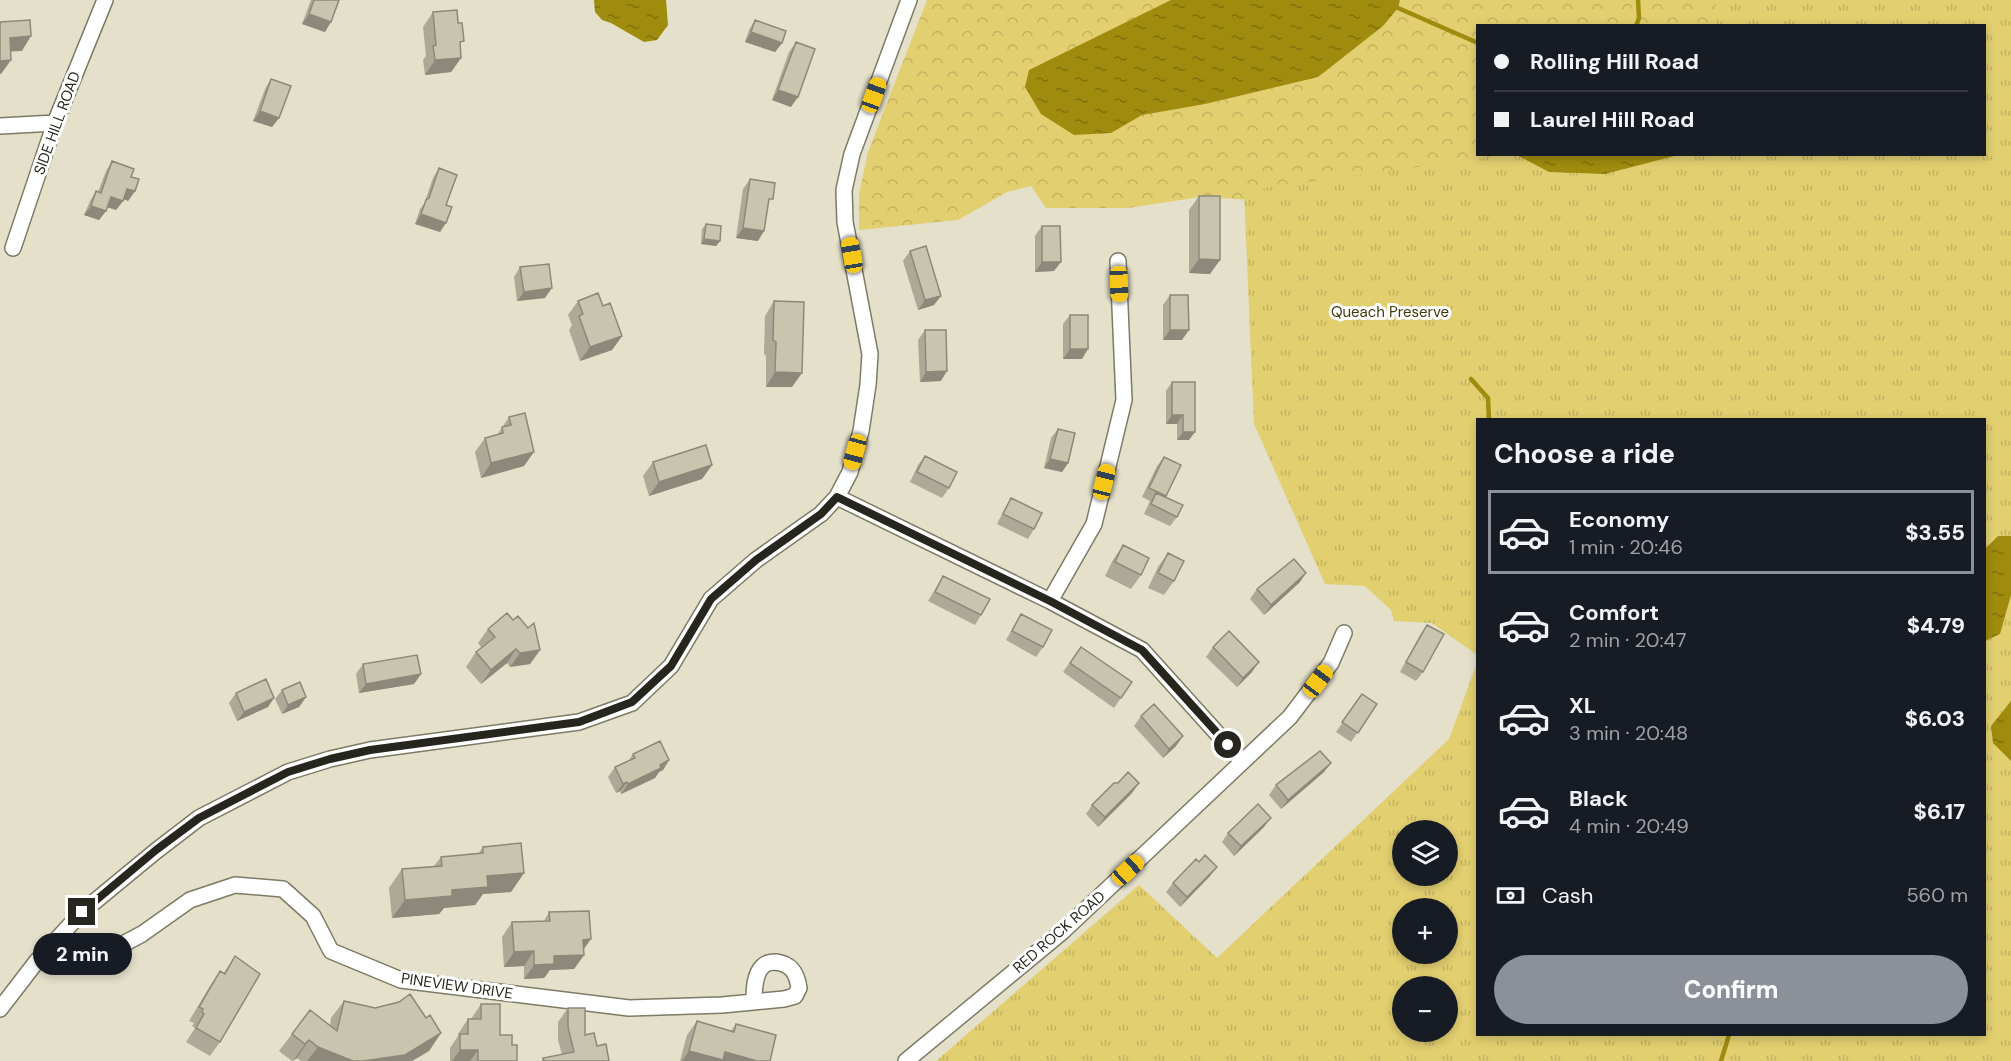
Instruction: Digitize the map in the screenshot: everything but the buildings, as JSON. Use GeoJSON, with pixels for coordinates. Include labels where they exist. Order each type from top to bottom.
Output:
{"type":"FeatureCollection","features":[{"type":"Feature","properties":{"kind":"street","name":"SIDE HILL ROAD"},"geometry":{"type":"LineString","coordinates":[[13,248],[55,123],[105,0]]}},
{"type":"Feature","properties":{"kind":"street"},"geometry":{"type":"LineString","coordinates":[[0,1009],[37,961],[82,912],[156,850],[199,818],[288,772],[370,750],[579,722],[632,702],[671,666],[711,599],[756,560],[821,514],[837,497],[850,472],[861,431],[870,354],[845,222],[844,190],[852,154],[909,0]]}},
{"type":"Feature","properties":{"kind":"street"},"geometry":{"type":"LineString","coordinates":[[0,126],[55,123]]}},
{"type":"Feature","properties":{"kind":"street"},"geometry":{"type":"LineString","coordinates":[[1050,601],[1094,524],[1124,400],[1118,261]]}},
{"type":"Feature","properties":{"kind":"street"},"geometry":{"type":"LineString","coordinates":[[837,497],[1050,601],[1142,650],[1242,761]]}},
{"type":"Feature","properties":{"kind":"street","name":"RED ROCK ROAD"},"geometry":{"type":"LineString","coordinates":[[906,1061],[1062,932],[1290,717],[1331,663],[1344,633]]}},
{"type":"Feature","properties":{"kind":"street","name":"PINEVIEW DRIVE"},"geometry":{"type":"LineString","coordinates":[[37,961],[93,960],[142,934],[190,900],[235,885],[283,889],[313,916],[331,951],[401,980],[629,1008],[754,1002]]}},
{"type":"Feature","properties":{"kind":"green space"},"geometry":{"type":"Polygon","coordinates":[[[927,0],[2011,0],[2011,1061],[1985,1036],[1986,418],[1476,418],[1255,200],[1200,197],[1128,208],[1046,208],[1031,186],[1007,192],[958,220],[859,230],[859,194],[868,152],[927,0]]]}},
{"type":"Feature","properties":{"kind":"green space","name":"Queach Preserve"},"geometry":{"type":"Polygon","coordinates":[[[1715,0],[2011,0],[2011,1061],[936,1061],[1139,885],[1217,958],[1449,739],[1476,666],[1476,1036],[1986,1036],[1986,418],[1476,418],[1476,654],[1432,623],[1394,621],[1391,610],[1365,586],[1325,584],[1254,424],[1244,191],[1497,156],[1986,156],[1986,24],[1717,24],[1715,0]]]}},
{"type":"Feature","properties":{"kind":"water"},"geometry":{"type":"Polygon","coordinates":[[[594,0],[666,0],[668,25],[657,40],[644,42],[602,20],[595,12],[594,0]]]}},
{"type":"Feature","properties":{"kind":"water"},"geometry":{"type":"Polygon","coordinates":[[[1171,0],[1400,0],[1398,8],[1383,26],[1318,77],[1205,104],[1142,115],[1111,133],[1074,135],[1041,114],[1025,87],[1029,70],[1171,0]]]}},
{"type":"Feature","properties":{"kind":"water"},"geometry":{"type":"Polygon","coordinates":[[[1519,156],[1674,156],[1605,174],[1549,172],[1519,156]]]}},
{"type":"Feature","properties":{"kind":"water"},"geometry":{"type":"Polygon","coordinates":[[[1998,536],[2011,536],[2011,595],[2000,634],[1986,641],[1986,548],[1998,536]]]}},
{"type":"Feature","properties":{"kind":"water"},"geometry":{"type":"Polygon","coordinates":[[[2011,701],[2011,761],[1993,743],[1991,726],[2011,701]]]}},
{"type":"Feature","properties":{"kind":"waterway"},"geometry":{"type":"LineString","coordinates":[[1637,24],[1639,18],[1638,0]]}},
{"type":"Feature","properties":{"kind":"waterway"},"geometry":{"type":"LineString","coordinates":[[1398,8],[1476,42]]}},
{"type":"Feature","properties":{"kind":"waterway"},"geometry":{"type":"LineString","coordinates":[[1471,379],[1488,398],[1489,418]]}},
{"type":"Feature","properties":{"kind":"waterway"},"geometry":{"type":"LineString","coordinates":[[1721,1061],[1729,1036]]}},
{"type":"Feature","properties":{"kind":"route"},"geometry":{"type":"LineString","coordinates":[[82,912],[156,850],[199,818],[288,772],[370,750],[579,722],[632,702],[671,666],[711,599],[756,560],[821,514],[837,497],[1050,601],[1142,650],[1228,745]]}}]}
